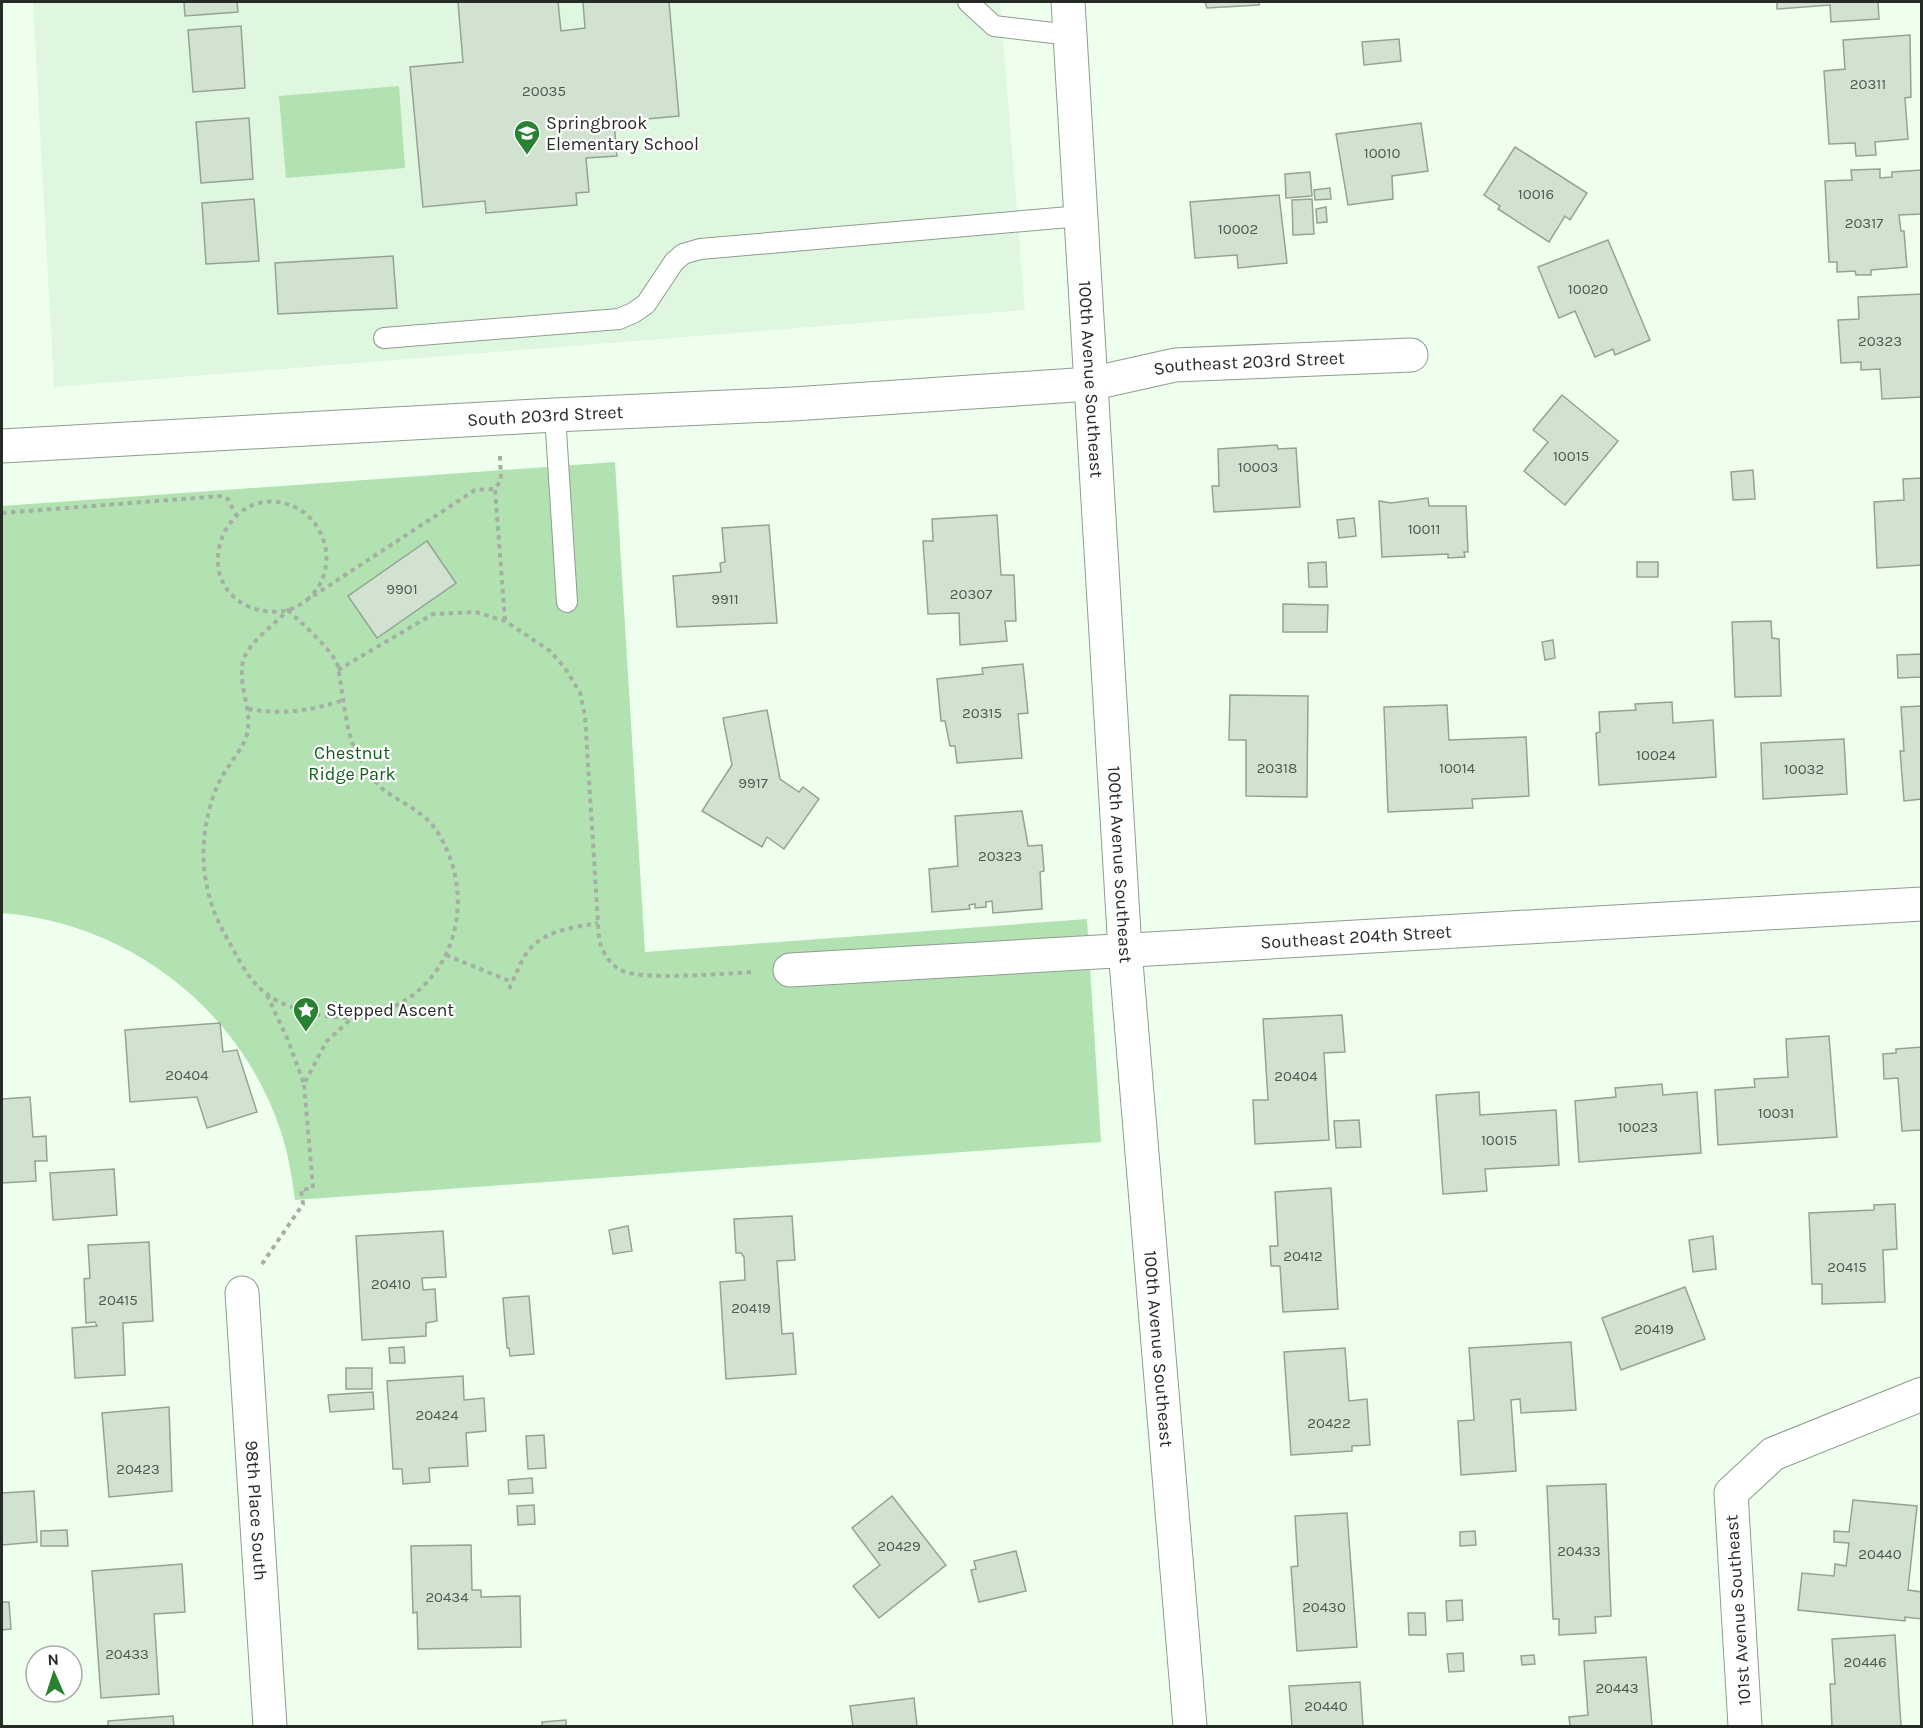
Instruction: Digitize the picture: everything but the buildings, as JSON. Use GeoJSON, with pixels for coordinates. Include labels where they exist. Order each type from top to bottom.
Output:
{"type":"FeatureCollection","features":[{"type":"Feature","properties":{"kind":"street","name":"100th Avenue Southeast"},"geometry":{"type":"LineString","coordinates":[[1068,2],[1125,950],[1190,1726]]}},
{"type":"Feature","properties":{"kind":"street","name":"Southeast 203rd Street"},"geometry":{"type":"LineString","coordinates":[[1090,384],[1175,365],[1411,355]]}},
{"type":"Feature","properties":{"kind":"street","name":"South 203rd Street"},"geometry":{"type":"LineString","coordinates":[[2,446],[793,404],[1090,384]]}},
{"type":"Feature","properties":{"kind":"street","name":"Southeast 204th Street"},"geometry":{"type":"LineString","coordinates":[[790,970],[1922,904]]}},
{"type":"Feature","properties":{"kind":"street","name":"98th Place South"},"geometry":{"type":"LineString","coordinates":[[242,1293],[270,1726]]}},
{"type":"Feature","properties":{"kind":"street","name":"101st Avenue Southeast"},"geometry":{"type":"LineString","coordinates":[[1745,1726],[1731,1493],[1773,1454],[1922,1394]]}},
{"type":"Feature","properties":{"kind":"lane"},"geometry":{"type":"LineString","coordinates":[[968,2],[994,26],[1070,35]]}},
{"type":"Feature","properties":{"kind":"lane"},"geometry":{"type":"LineString","coordinates":[[384,338],[619,319],[646,304],[674,262],[683,254],[700,249],[1081,216]]}},
{"type":"Feature","properties":{"kind":"lane"},"geometry":{"type":"LineString","coordinates":[[555,415],[567,602]]}},
{"type":"Feature","properties":{"kind":"path"},"geometry":{"type":"LineString","coordinates":[[500,451],[501,480],[495,489],[505,621]]}},
{"type":"Feature","properties":{"kind":"path"},"geometry":{"type":"LineString","coordinates":[[242,1293],[303,1204],[301,1190],[313,1188],[303,1084],[288,1040],[267,994],[244,967],[214,917],[206,888],[202,855],[206,820],[216,787],[245,740],[248,709],[243,674],[244,658],[252,645],[288,610],[307,600],[475,490],[495,489]]}},
{"type":"Feature","properties":{"kind":"path"},"geometry":{"type":"LineString","coordinates":[[2,513],[222,496],[228,499],[236,515]]}},
{"type":"Feature","properties":{"kind":"path"},"geometry":{"type":"LineString","coordinates":[[288,610],[267,613],[246,606],[229,592],[219,574],[216,552],[223,531],[236,515],[256,505],[277,502],[298,508],[315,522],[325,541],[327,562],[321,584],[307,600]]}},
{"type":"Feature","properties":{"kind":"path"},"geometry":{"type":"LineString","coordinates":[[267,994],[296,1008],[330,1017],[351,1018],[393,1008],[410,998],[442,964],[453,939],[458,909],[456,882],[449,857],[431,822],[417,809],[385,792],[359,759],[352,742],[335,659],[288,610]]}},
{"type":"Feature","properties":{"kind":"path"},"geometry":{"type":"LineString","coordinates":[[338,670],[433,614],[476,612],[505,621],[550,651],[565,668],[579,693],[585,715],[598,923],[602,952],[620,971],[639,976],[790,970]]}},
{"type":"Feature","properties":{"kind":"path"},"geometry":{"type":"LineString","coordinates":[[248,709],[268,712],[303,712],[344,700]]}},
{"type":"Feature","properties":{"kind":"path"},"geometry":{"type":"LineString","coordinates":[[509,988],[527,952],[543,938],[561,930],[598,923]]}},
{"type":"Feature","properties":{"kind":"path"},"geometry":{"type":"LineString","coordinates":[[446,955],[513,982]]}},
{"type":"Feature","properties":{"kind":"path"},"geometry":{"type":"LineString","coordinates":[[303,1084],[326,1042],[351,1018]]}},
{"type":"Feature","properties":{"kind":"shaded area","name":"Springbrook Elementary School"},"geometry":{"type":"Polygon","coordinates":[[[33,2],[1000,2],[1025,310],[54,387],[33,2]]]}},
{"type":"Feature","properties":{"kind":"green space"},"geometry":{"type":"Polygon","coordinates":[[[399,86],[405,168],[286,178],[279,96],[399,86]]]}},
{"type":"Feature","properties":{"kind":"green space","name":"Chestnut Ridge Park"},"geometry":{"type":"Polygon","coordinates":[[[615,462],[645,952],[1087,919],[1101,1142],[295,1200],[283,1138],[261,1085],[237,1046],[207,1010],[173,979],[135,954],[93,934],[48,920],[2,913],[2,506],[615,462]]]}},
{"type":"Feature","properties":{"kind":"place","name":"Springbrook Elementary School"},"geometry":{"type":"Point","coordinates":[527,156]}},
{"type":"Feature","properties":{"kind":"place","name":"Stepped Ascent"},"geometry":{"type":"Point","coordinates":[306,1033]}}]}
